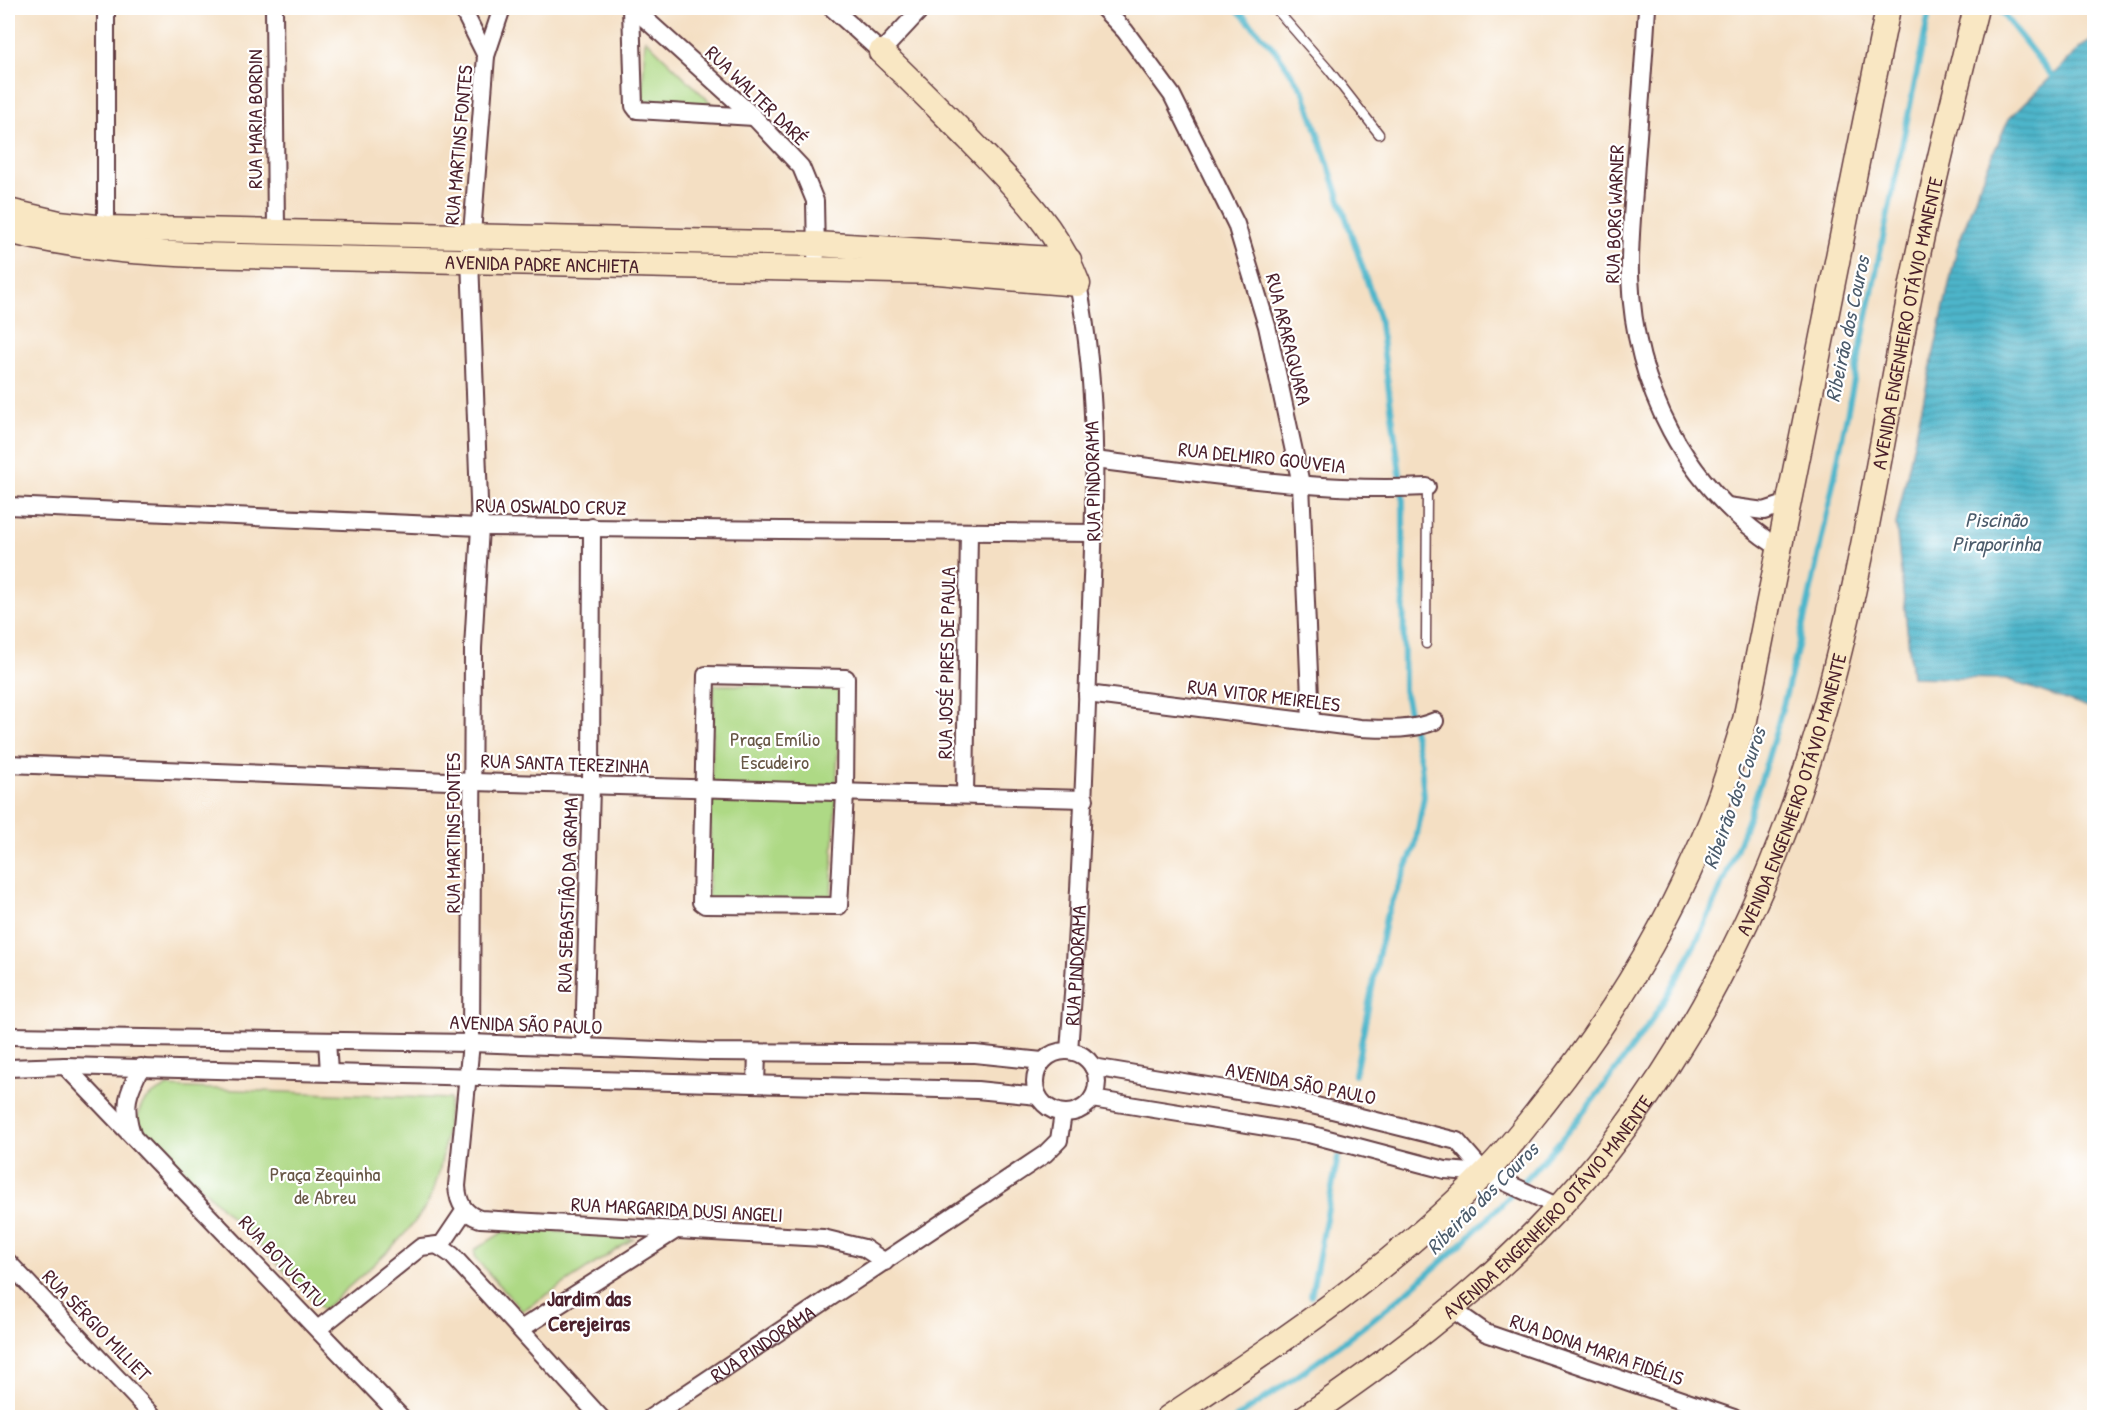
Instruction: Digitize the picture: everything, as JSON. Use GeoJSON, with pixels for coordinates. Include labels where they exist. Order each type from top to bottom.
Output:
{"type":"FeatureCollection","features":[{"type":"Feature","properties":{"kind":"main road"},"geometry":{"type":"LineString","coordinates":[[1168,1418],[1322,1313],[1492,1177],[1514,1141],[1595,1036],[1660,928],[1711,821],[1745,720],[1888,8]]}},
{"type":"Feature","properties":{"kind":"main road","name":"AVENIDA ENGENHEIRO OTÁVIO MANENTE"},"geometry":{"type":"LineString","coordinates":[[1304,1418],[1376,1368],[1452,1309],[1501,1265],[1559,1207],[1619,1134],[1682,1040],[1747,924],[1789,822],[1808,765],[1841,645],[1916,265],[1976,8]]}},
{"type":"Feature","properties":{"kind":"main road","name":"RUA PINDORAMA"},"geometry":{"type":"LineString","coordinates":[[881,52],[1013,184],[1046,223],[1069,260],[1078,284]]}},
{"type":"Feature","properties":{"kind":"main road","name":"AVENIDA PADRE ANCHIETA"},"geometry":{"type":"LineString","coordinates":[[8,211],[59,223],[106,228],[276,231],[471,248],[816,269],[938,272],[1078,284]]}},
{"type":"Feature","properties":{"kind":"main road","name":"AVENIDA PADRE ANCHIETA"},"geometry":{"type":"LineString","coordinates":[[8,231],[54,243],[109,250],[195,255],[471,248],[816,244],[1069,260]]}},
{"type":"Feature","properties":{"kind":"street"},"geometry":{"type":"LineString","coordinates":[[106,8],[106,228]]}},
{"type":"Feature","properties":{"kind":"street","name":"RUA MARIA BORDIN"},"geometry":{"type":"LineString","coordinates":[[274,8],[276,231]]}},
{"type":"Feature","properties":{"kind":"street"},"geometry":{"type":"LineString","coordinates":[[462,8],[486,56]]}},
{"type":"Feature","properties":{"kind":"street","name":"RUA MARTINS FONTES"},"geometry":{"type":"LineString","coordinates":[[465,1210],[459,1199],[458,1186],[471,1043],[473,648],[480,527],[471,248],[486,56],[502,8]]}},
{"type":"Feature","properties":{"kind":"street"},"geometry":{"type":"LineString","coordinates":[[632,8],[634,106],[637,110],[754,117]]}},
{"type":"Feature","properties":{"kind":"street","name":"RUA WALTER DARÉ"},"geometry":{"type":"LineString","coordinates":[[632,8],[754,117],[793,156],[807,177],[814,201],[816,269]]}},
{"type":"Feature","properties":{"kind":"street","name":"RUA PINDORAMA"},"geometry":{"type":"LineString","coordinates":[[832,8],[881,52]]}},
{"type":"Feature","properties":{"kind":"street"},"geometry":{"type":"LineString","coordinates":[[881,52],[922,8]]}},
{"type":"Feature","properties":{"kind":"street","name":"RUA ARARAQUARA"},"geometry":{"type":"LineString","coordinates":[[1103,8],[1125,32],[1172,95],[1236,224],[1267,326],[1300,484],[1311,721]]}},
{"type":"Feature","properties":{"kind":"street","name":"RUA BORG WARNER"},"geometry":{"type":"LineString","coordinates":[[1647,8],[1630,253],[1635,323],[1648,374],[1672,436],[1696,472],[1726,506],[1779,548]]}},
{"type":"Feature","properties":{"kind":"street","name":"RUA PINDORAMA"},"geometry":{"type":"LineString","coordinates":[[1069,1051],[1085,799],[1094,533],[1094,460],[1087,344],[1078,284]]}},
{"type":"Feature","properties":{"kind":"street","name":"RUA DELMIRO GOUVEIA"},"geometry":{"type":"LineString","coordinates":[[1094,460],[1300,484],[1422,488]]}},
{"type":"Feature","properties":{"kind":"street"},"geometry":{"type":"LineString","coordinates":[[1726,506],[1764,510],[1788,503]]}},
{"type":"Feature","properties":{"kind":"street","name":"RUA OSWALDO CRUZ"},"geometry":{"type":"LineString","coordinates":[[8,506],[480,527],[1094,533]]}},
{"type":"Feature","properties":{"kind":"street","name":"RUA SEBASTIÃO DA GRAMA"},"geometry":{"type":"LineString","coordinates":[[584,1047],[591,786],[592,527]]}},
{"type":"Feature","properties":{"kind":"street","name":"RUA JOSÉ PIRES DE PAULA"},"geometry":{"type":"LineString","coordinates":[[965,795],[969,532]]}},
{"type":"Feature","properties":{"kind":"street"},"geometry":{"type":"LineString","coordinates":[[706,675],[844,677],[847,680],[846,793],[839,906],[705,905],[700,902],[702,788],[706,675]]}},
{"type":"Feature","properties":{"kind":"street","name":"RUA VITOR MEIRELES"},"geometry":{"type":"LineString","coordinates":[[1088,694],[1360,728],[1399,729],[1430,723]]}},
{"type":"Feature","properties":{"kind":"street","name":"RUA SANTA TEREZINHA"},"geometry":{"type":"LineString","coordinates":[[8,764],[591,786],[1085,799]]}},
{"type":"Feature","properties":{"kind":"street","name":"AVENIDA SÃO PAULO"},"geometry":{"type":"LineString","coordinates":[[8,1036],[471,1043],[757,1053],[975,1054],[1042,1061]]}},
{"type":"Feature","properties":{"kind":"street"},"geometry":{"type":"LineString","coordinates":[[327,1041],[329,1072]]}},
{"type":"Feature","properties":{"kind":"street"},"geometry":{"type":"LineString","coordinates":[[1069,1051],[1083,1056],[1093,1067],[1096,1089],[1092,1099],[1084,1107],[1063,1113],[1044,1104],[1038,1096],[1035,1074],[1042,1061],[1054,1053],[1069,1051]]}},
{"type":"Feature","properties":{"kind":"street"},"geometry":{"type":"LineString","coordinates":[[756,1084],[757,1053]]}},
{"type":"Feature","properties":{"kind":"street","name":"RUA BOTUCATU"},"geometry":{"type":"LineString","coordinates":[[65,1066],[402,1418]]}},
{"type":"Feature","properties":{"kind":"street"},"geometry":{"type":"LineString","coordinates":[[133,1135],[127,1117],[126,1100],[141,1067]]}},
{"type":"Feature","properties":{"kind":"street"},"geometry":{"type":"LineString","coordinates":[[8,1068],[141,1067],[469,1075],[977,1090],[1038,1096]]}},
{"type":"Feature","properties":{"kind":"street","name":"AVENIDA SÃO PAULO"},"geometry":{"type":"LineString","coordinates":[[1093,1067],[1302,1102],[1457,1141],[1492,1177]]}},
{"type":"Feature","properties":{"kind":"street","name":"AVENIDA SÃO PAULO"},"geometry":{"type":"LineString","coordinates":[[1092,1099],[1309,1134],[1445,1170],[1492,1177],[1559,1207]]}},
{"type":"Feature","properties":{"kind":"street","name":"RUA PINDORAMA"},"geometry":{"type":"LineString","coordinates":[[650,1418],[1054,1147],[1061,1130],[1063,1113]]}},
{"type":"Feature","properties":{"kind":"street"},"geometry":{"type":"LineString","coordinates":[[440,1246],[465,1210]]}},
{"type":"Feature","properties":{"kind":"street","name":"RUA MARGARIDA DUSI ANGELI"},"geometry":{"type":"LineString","coordinates":[[465,1210],[472,1216],[486,1220],[836,1240],[864,1248],[885,1262]]}},
{"type":"Feature","properties":{"kind":"street"},"geometry":{"type":"LineString","coordinates":[[633,1256],[641,1244],[643,1229]]}},
{"type":"Feature","properties":{"kind":"street"},"geometry":{"type":"LineString","coordinates":[[520,1329],[676,1230]]}},
{"type":"Feature","properties":{"kind":"street"},"geometry":{"type":"LineString","coordinates":[[318,1329],[421,1247],[429,1244],[440,1246],[452,1255],[601,1418]]}},
{"type":"Feature","properties":{"kind":"street","name":"RUA SÉRGIO MILLIET"},"geometry":{"type":"LineString","coordinates":[[10,1269],[155,1418]]}},
{"type":"Feature","properties":{"kind":"street","name":"RUA DONA MARIA FIDÉLIS"},"geometry":{"type":"LineString","coordinates":[[1452,1309],[1486,1333],[1734,1418]]}},
{"type":"Feature","properties":{"kind":"lane"},"geometry":{"type":"LineString","coordinates":[[1275,8],[1329,70],[1378,134]]}},
{"type":"Feature","properties":{"kind":"lane"},"geometry":{"type":"LineString","coordinates":[[1422,488],[1426,644]]}},
{"type":"Feature","properties":{"kind":"green space"},"geometry":{"type":"Polygon","coordinates":[[[645,39],[713,105],[642,102],[645,39]]]}},
{"type":"Feature","properties":{"kind":"green space","name":"Praça Emílio Escudeiro"},"geometry":{"type":"Polygon","coordinates":[[[714,685],[841,686],[831,900],[708,900],[714,685]]]}},
{"type":"Feature","properties":{"kind":"green space","name":"Praça Zequinha de Abreu"},"geometry":{"type":"Polygon","coordinates":[[[167,1087],[450,1099],[442,1159],[432,1194],[424,1209],[399,1240],[323,1310],[137,1122],[143,1103],[154,1093],[167,1087]]]}},
{"type":"Feature","properties":{"kind":"green space"},"geometry":{"type":"Polygon","coordinates":[[[511,1227],[633,1239],[522,1311],[476,1259],[474,1250],[511,1227]]]}},
{"type":"Feature","properties":{"kind":"water","name":"Piscinão Piraporinha"},"geometry":{"type":"Polygon","coordinates":[[[2094,39],[2094,710],[2006,679],[1912,677],[1896,524],[1957,248],[1980,184],[2008,120],[2081,47],[2094,39]]]}},
{"type":"Feature","properties":{"kind":"waterway"},"geometry":{"type":"LineString","coordinates":[[1236,8],[1275,50],[1304,92],[1379,317],[1403,497],[1404,690],[1421,764],[1424,796],[1415,846],[1386,917],[1355,1074]]}},
{"type":"Feature","properties":{"kind":"waterway","name":"Ribeirão dos Couros"},"geometry":{"type":"LineString","coordinates":[[1236,1418],[1389,1307],[1436,1267],[1525,1180],[1567,1133],[1638,1040],[1667,996],[1702,930],[1732,862],[1757,793],[1797,651],[1930,8]]}},
{"type":"Feature","properties":{"kind":"waterway"},"geometry":{"type":"LineString","coordinates":[[1998,8],[2052,76]]}},
{"type":"Feature","properties":{"kind":"waterway"},"geometry":{"type":"LineString","coordinates":[[1311,1296],[1338,1157]]}},
{"type":"Feature","properties":{"kind":"district","name":"Jardim das Cerejeiras"},"geometry":{"type":"Point","coordinates":[589,1310]}}]}
